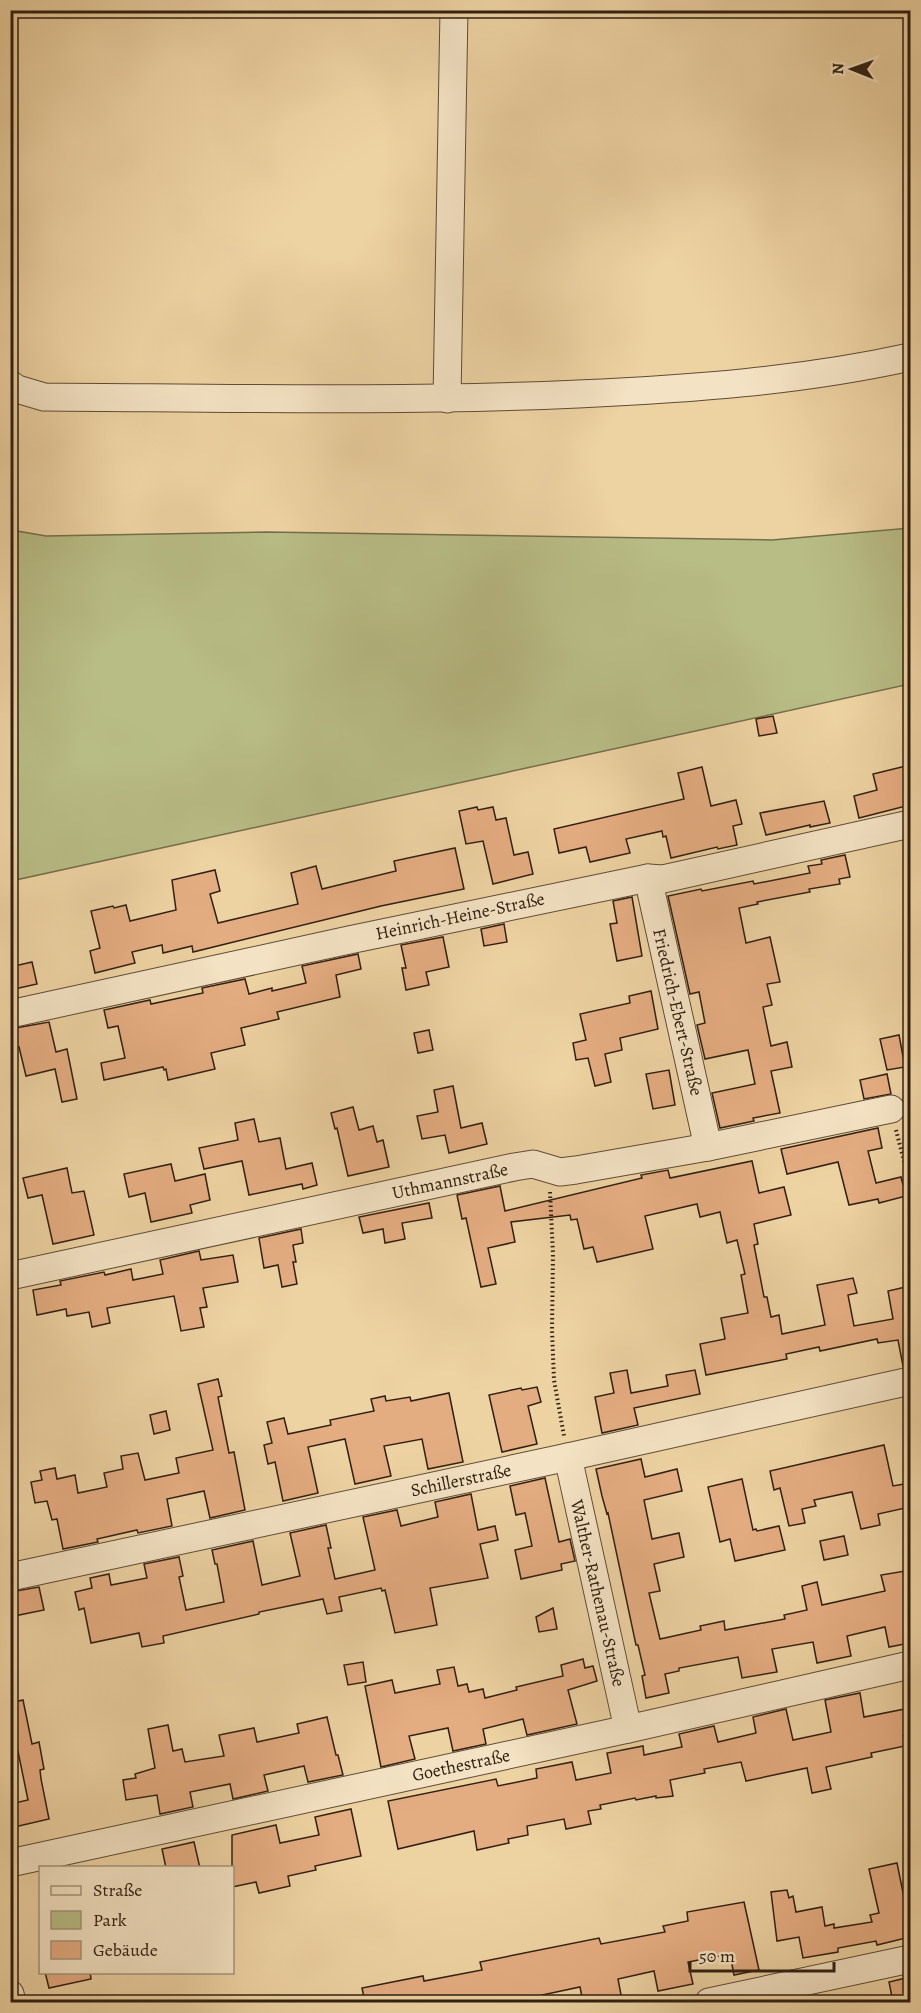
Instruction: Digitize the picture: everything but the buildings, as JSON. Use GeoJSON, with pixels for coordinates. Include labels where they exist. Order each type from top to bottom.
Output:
{"type":"FeatureCollection","features":[{"type":"Feature","properties":{"kind":"street"},"geometry":{"type":"LineString","coordinates":[[447,399],[454,10]]}},
{"type":"Feature","properties":{"kind":"street"},"geometry":{"type":"LineString","coordinates":[[10,384],[17,389],[44,397],[447,399],[686,389],[862,368],[910,357]]}},
{"type":"Feature","properties":{"kind":"street","name":"Heinrich-Heine-Straße"},"geometry":{"type":"LineString","coordinates":[[10,1014],[648,878],[663,879],[910,824]]}},
{"type":"Feature","properties":{"kind":"street","name":"Friedrich-Ebert-Straße"},"geometry":{"type":"LineString","coordinates":[[648,878],[708,1147]]}},
{"type":"Feature","properties":{"kind":"street","name":"Uthmannstraße"},"geometry":{"type":"LineString","coordinates":[[10,1276],[514,1167],[533,1164],[560,1172],[576,1170],[708,1147],[891,1109]]}},
{"type":"Feature","properties":{"kind":"street","name":"Schillerstraße"},"geometry":{"type":"LineString","coordinates":[[10,1577],[910,1381]]}},
{"type":"Feature","properties":{"kind":"street","name":"Walther-Rathenau-Straße"},"geometry":{"type":"LineString","coordinates":[[567,1457],[628,1729]]}},
{"type":"Feature","properties":{"kind":"street","name":"Goethestraße"},"geometry":{"type":"LineString","coordinates":[[10,1863],[628,1729],[910,1665]]}},
{"type":"Feature","properties":{"kind":"street"},"geometry":{"type":"LineString","coordinates":[[709,2002],[910,1959]]}},
{"type":"Feature","properties":{"kind":"street"},"geometry":{"type":"LineString","coordinates":[[10,1994],[12,2002]]}},
{"type":"Feature","properties":{"kind":"path"},"geometry":{"type":"LineString","coordinates":[[891,1109],[906,1169],[910,1172]]}},
{"type":"Feature","properties":{"kind":"path"},"geometry":{"type":"LineString","coordinates":[[548,1168],[553,1254],[554,1380],[567,1457]]}},
{"type":"Feature","properties":{"kind":"green space"},"geometry":{"type":"Polygon","coordinates":[[[910,528],[910,684],[11,881],[11,530],[46,536],[266,532],[772,540],[910,528]]]}}]}
